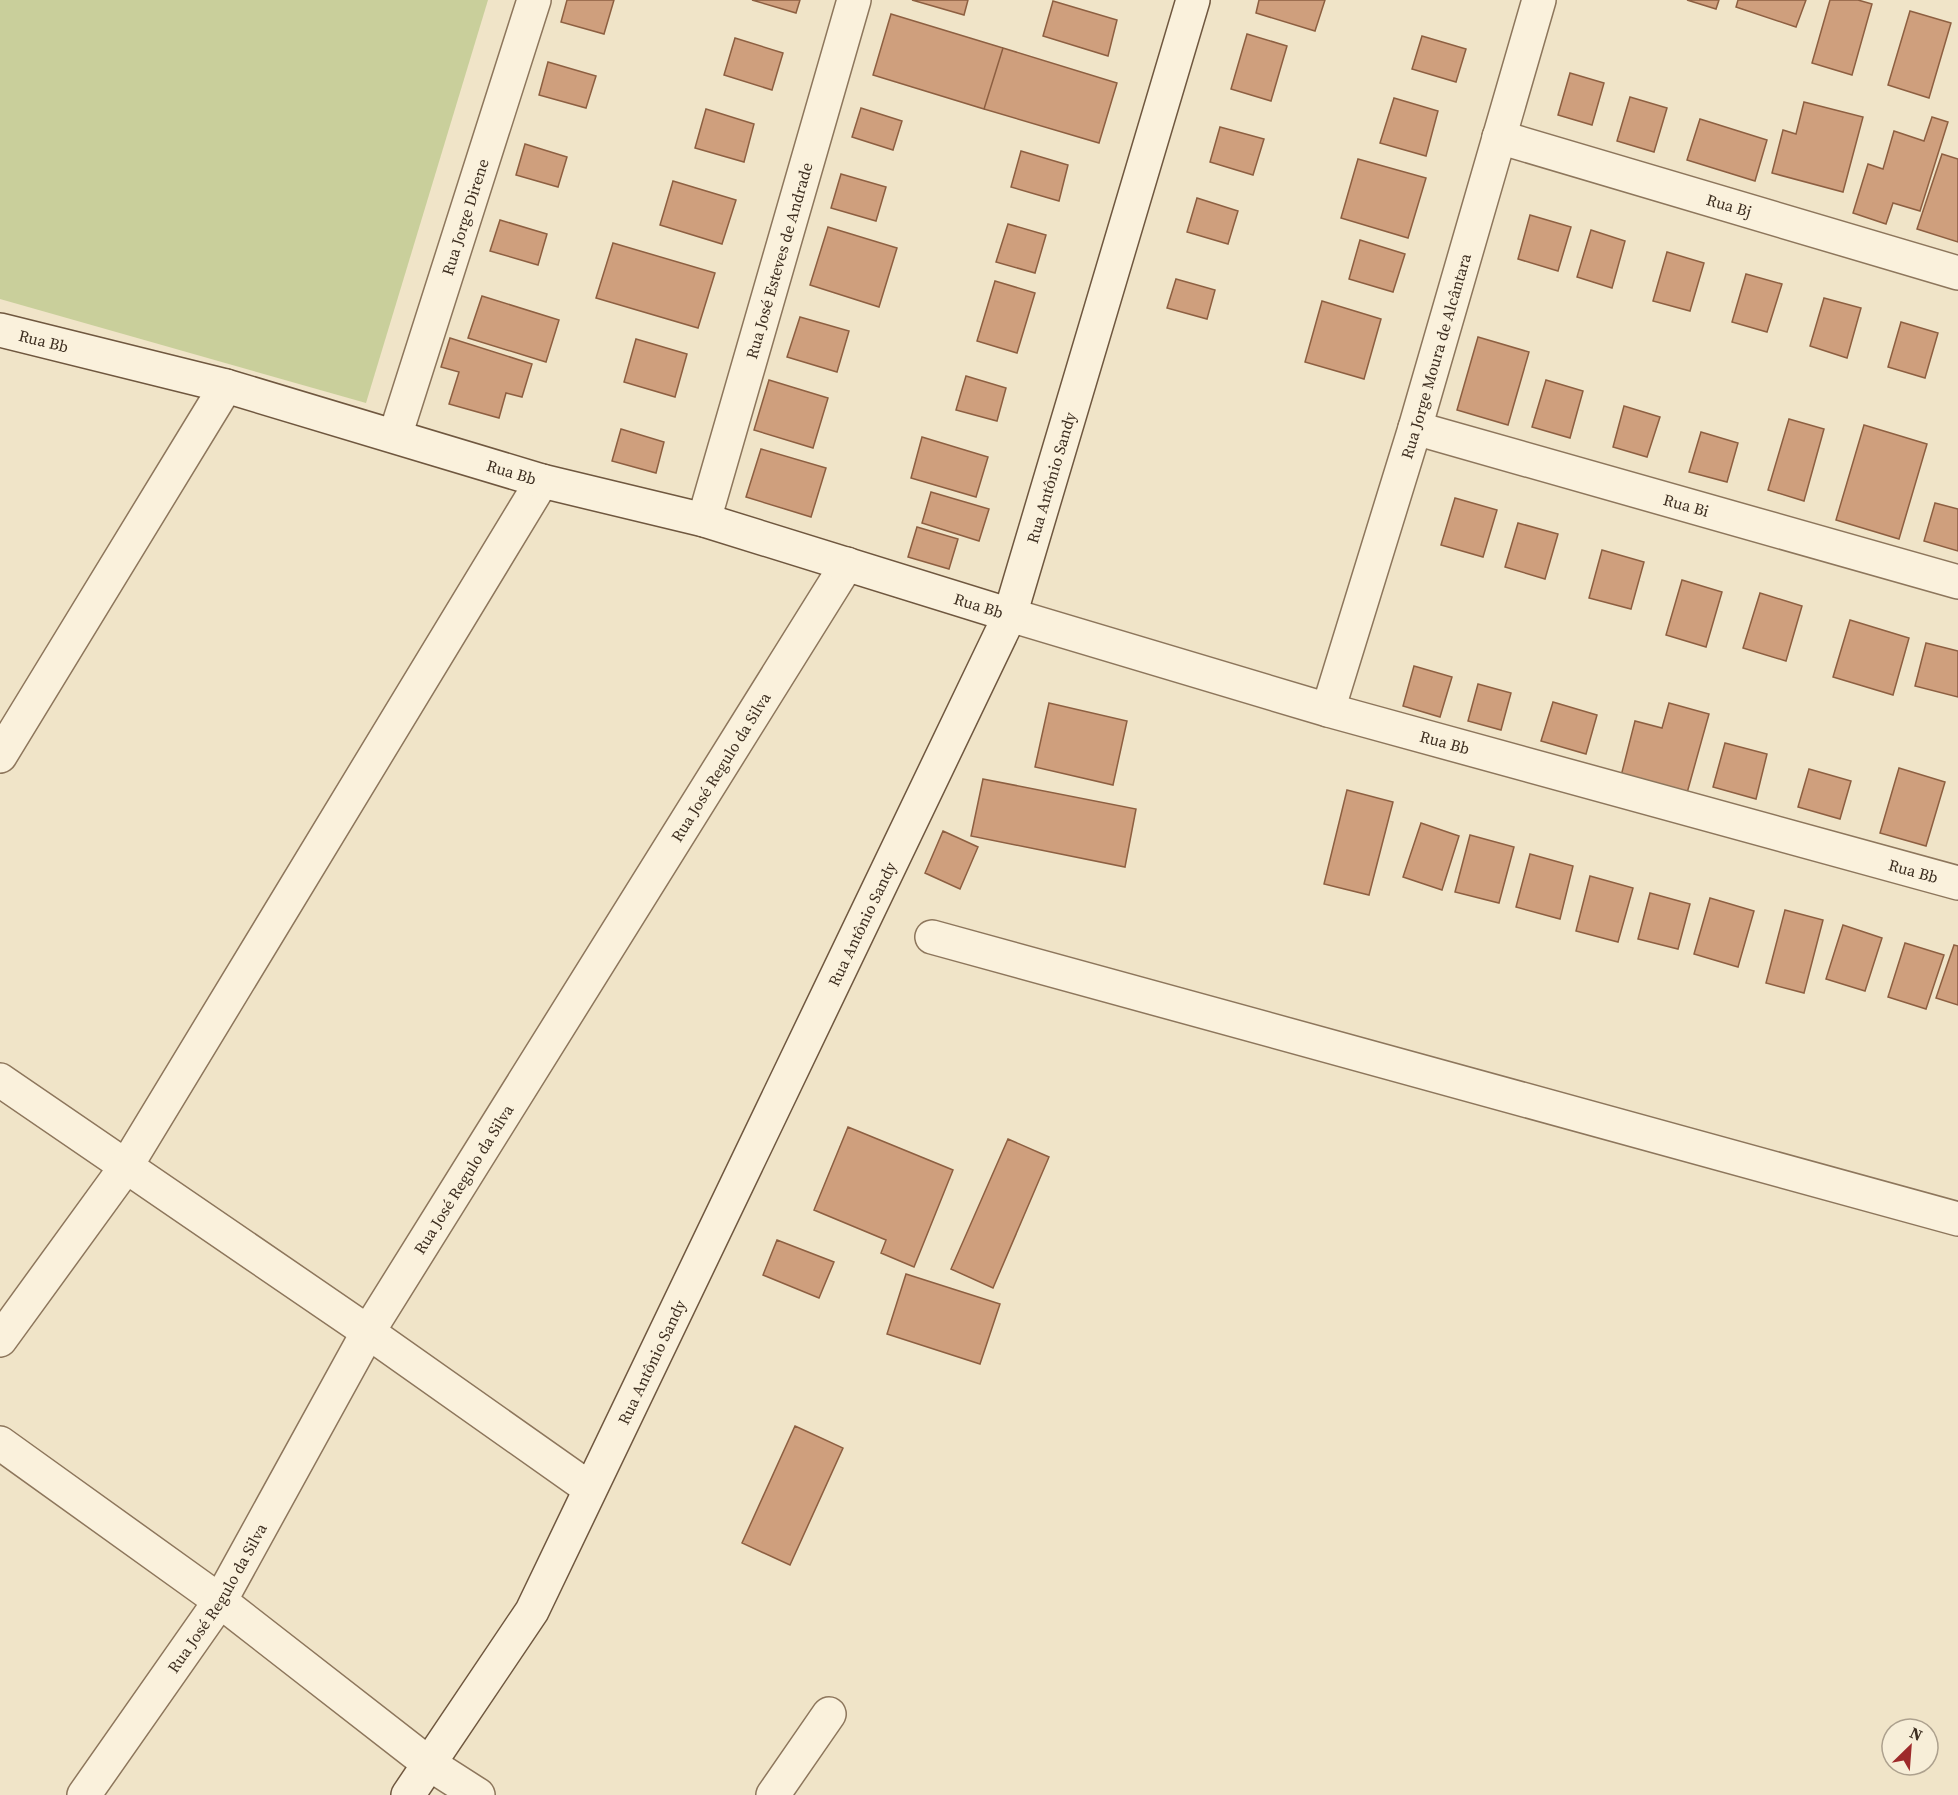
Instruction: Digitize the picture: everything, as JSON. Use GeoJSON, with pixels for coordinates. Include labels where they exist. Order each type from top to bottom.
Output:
{"type":"FeatureCollection","features":[{"type":"Feature","properties":{"kind":"street","name":"Rua Jorge Direne"},"geometry":{"type":"LineString","coordinates":[[395,436],[534,0]]}},
{"type":"Feature","properties":{"kind":"street","name":"Rua José Esteves de Andrade"},"geometry":{"type":"LineString","coordinates":[[704,520],[854,0]]}},
{"type":"Feature","properties":{"kind":"street","name":"Rua Antônio Sandy"},"geometry":{"type":"LineString","coordinates":[[408,1795],[532,1611],[589,1488],[1010,615],[1193,0]]}},
{"type":"Feature","properties":{"kind":"street","name":"Rua Jorge Moura de Alcântara"},"geometry":{"type":"LineString","coordinates":[[1328,710],[1415,428],[1539,0]]}},
{"type":"Feature","properties":{"kind":"street","name":"Rua Bj"},"geometry":{"type":"LineString","coordinates":[[1499,137],[1958,273]]}},
{"type":"Feature","properties":{"kind":"street","name":"Rua Bb"},"geometry":{"type":"LineString","coordinates":[[0,330],[226,386],[542,481],[704,520],[1328,710],[1958,883]]}},
{"type":"Feature","properties":{"kind":"street"},"geometry":{"type":"LineString","coordinates":[[0,756],[226,386]]}},
{"type":"Feature","properties":{"kind":"street","name":"Rua Bi"},"geometry":{"type":"LineString","coordinates":[[1415,428],[1958,582]]}},
{"type":"Feature","properties":{"kind":"street"},"geometry":{"type":"LineString","coordinates":[[0,1340],[125,1168],[542,481]]}},
{"type":"Feature","properties":{"kind":"street","name":"Rua José Regulo da Silva"},"geometry":{"type":"LineString","coordinates":[[84,1795],[220,1601],[368,1332],[847,564]]}},
{"type":"Feature","properties":{"kind":"street"},"geometry":{"type":"LineString","coordinates":[[932,937],[1958,1219]]}},
{"type":"Feature","properties":{"kind":"street"},"geometry":{"type":"LineString","coordinates":[[0,1080],[125,1168],[368,1332],[589,1488]]}},
{"type":"Feature","properties":{"kind":"street"},"geometry":{"type":"LineString","coordinates":[[0,1443],[220,1601],[428,1763],[478,1795]]}},
{"type":"Feature","properties":{"kind":"street"},"geometry":{"type":"LineString","coordinates":[[774,1795],[829,1714]]}},
{"type":"Feature","properties":{"kind":"green space"},"geometry":{"type":"Polygon","coordinates":[[[0,0],[488,0],[366,403],[0,299],[0,0]]]}},
{"type":"Feature","properties":{"kind":"building"},"geometry":{"type":"Polygon","coordinates":[[[567,0],[614,0],[604,34],[561,22],[567,0]]]}},
{"type":"Feature","properties":{"kind":"building"},"geometry":{"type":"Polygon","coordinates":[[[752,0],[800,0],[796,13],[752,0]]]}},
{"type":"Feature","properties":{"kind":"building"},"geometry":{"type":"Polygon","coordinates":[[[912,0],[968,0],[964,15],[912,0]]]}},
{"type":"Feature","properties":{"kind":"building"},"geometry":{"type":"Polygon","coordinates":[[[1259,0],[1325,0],[1315,31],[1256,13],[1259,0]]]}},
{"type":"Feature","properties":{"kind":"building"},"geometry":{"type":"Polygon","coordinates":[[[1687,0],[1719,0],[1716,9],[1687,0]]]}},
{"type":"Feature","properties":{"kind":"building"},"geometry":{"type":"Polygon","coordinates":[[[1738,0],[1806,0],[1796,27],[1736,7],[1738,0]]]}},
{"type":"Feature","properties":{"kind":"building"},"geometry":{"type":"Polygon","coordinates":[[[1830,0],[1858,0],[1872,4],[1852,75],[1812,63],[1830,0]]]}},
{"type":"Feature","properties":{"kind":"building"},"geometry":{"type":"Polygon","coordinates":[[[1053,1],[1117,20],[1108,56],[1043,36],[1053,1]]]}},
{"type":"Feature","properties":{"kind":"building"},"geometry":{"type":"Polygon","coordinates":[[[1910,11],[1951,23],[1929,98],[1888,85],[1910,11]]]}},
{"type":"Feature","properties":{"kind":"building"},"geometry":{"type":"Polygon","coordinates":[[[891,14],[1003,48],[984,109],[873,75],[891,14]]]}},
{"type":"Feature","properties":{"kind":"building"},"geometry":{"type":"Polygon","coordinates":[[[1247,34],[1287,46],[1271,101],[1231,89],[1247,34]]]}},
{"type":"Feature","properties":{"kind":"building"},"geometry":{"type":"Polygon","coordinates":[[[1422,36],[1466,49],[1456,82],[1412,69],[1422,36]]]}},
{"type":"Feature","properties":{"kind":"building"},"geometry":{"type":"Polygon","coordinates":[[[735,38],[783,53],[772,90],[724,75],[735,38]]]}},
{"type":"Feature","properties":{"kind":"building"},"geometry":{"type":"Polygon","coordinates":[[[1003,48],[1117,83],[1099,143],[984,109],[1003,48]]]}},
{"type":"Feature","properties":{"kind":"building"},"geometry":{"type":"Polygon","coordinates":[[[548,62],[596,76],[586,108],[539,95],[548,62]]]}},
{"type":"Feature","properties":{"kind":"building"},"geometry":{"type":"Polygon","coordinates":[[[1570,73],[1604,83],[1592,125],[1558,115],[1570,73]]]}},
{"type":"Feature","properties":{"kind":"building"},"geometry":{"type":"Polygon","coordinates":[[[1630,97],[1667,108],[1654,152],[1617,141],[1630,97]]]}},
{"type":"Feature","properties":{"kind":"building"},"geometry":{"type":"Polygon","coordinates":[[[1394,98],[1438,111],[1426,156],[1380,143],[1394,98]]]}},
{"type":"Feature","properties":{"kind":"building"},"geometry":{"type":"Polygon","coordinates":[[[1804,102],[1863,117],[1843,192],[1772,173],[1783,130],[1796,134],[1804,102]]]}},
{"type":"Feature","properties":{"kind":"building"},"geometry":{"type":"Polygon","coordinates":[[[861,108],[902,121],[893,150],[852,137],[861,108]]]}},
{"type":"Feature","properties":{"kind":"building"},"geometry":{"type":"Polygon","coordinates":[[[706,109],[754,124],[744,162],[695,148],[706,109]]]}},
{"type":"Feature","properties":{"kind":"building"},"geometry":{"type":"Polygon","coordinates":[[[1932,117],[1948,122],[1920,211],[1893,203],[1886,224],[1853,213],[1868,164],[1883,169],[1894,131],[1924,141],[1932,117]]]}},
{"type":"Feature","properties":{"kind":"building"},"geometry":{"type":"Polygon","coordinates":[[[1700,119],[1767,140],[1755,181],[1687,160],[1700,119]]]}},
{"type":"Feature","properties":{"kind":"building"},"geometry":{"type":"Polygon","coordinates":[[[1220,127],[1264,139],[1253,175],[1210,162],[1220,127]]]}},
{"type":"Feature","properties":{"kind":"building"},"geometry":{"type":"Polygon","coordinates":[[[525,144],[567,157],[558,187],[516,175],[525,144]]]}},
{"type":"Feature","properties":{"kind":"building"},"geometry":{"type":"Polygon","coordinates":[[[1021,151],[1068,165],[1059,201],[1011,187],[1021,151]]]}},
{"type":"Feature","properties":{"kind":"building"},"geometry":{"type":"Polygon","coordinates":[[[1942,154],[1958,159],[1958,242],[1917,229],[1942,154]]]}},
{"type":"Feature","properties":{"kind":"building"},"geometry":{"type":"Polygon","coordinates":[[[1358,159],[1426,178],[1408,238],[1341,218],[1358,159]]]}},
{"type":"Feature","properties":{"kind":"building"},"geometry":{"type":"Polygon","coordinates":[[[841,174],[886,187],[876,221],[831,208],[841,174]]]}},
{"type":"Feature","properties":{"kind":"building"},"geometry":{"type":"Polygon","coordinates":[[[673,181],[736,200],[722,244],[660,225],[673,181]]]}},
{"type":"Feature","properties":{"kind":"building"},"geometry":{"type":"Polygon","coordinates":[[[1197,198],[1238,211],[1228,244],[1187,232],[1197,198]]]}},
{"type":"Feature","properties":{"kind":"building"},"geometry":{"type":"Polygon","coordinates":[[[1530,215],[1571,227],[1558,271],[1518,259],[1530,215]]]}},
{"type":"Feature","properties":{"kind":"building"},"geometry":{"type":"Polygon","coordinates":[[[500,220],[547,234],[538,265],[490,251],[500,220]]]}},
{"type":"Feature","properties":{"kind":"building"},"geometry":{"type":"Polygon","coordinates":[[[1008,224],[1046,235],[1035,273],[996,262],[1008,224]]]}},
{"type":"Feature","properties":{"kind":"building"},"geometry":{"type":"Polygon","coordinates":[[[828,227],[897,248],[879,307],[810,285],[828,227]]]}},
{"type":"Feature","properties":{"kind":"building"},"geometry":{"type":"Polygon","coordinates":[[[1591,230],[1625,241],[1612,288],[1577,277],[1591,230]]]}},
{"type":"Feature","properties":{"kind":"building"},"geometry":{"type":"Polygon","coordinates":[[[1360,240],[1405,254],[1393,292],[1349,279],[1360,240]]]}},
{"type":"Feature","properties":{"kind":"building"},"geometry":{"type":"Polygon","coordinates":[[[613,243],[715,273],[698,328],[596,298],[613,243]]]}},
{"type":"Feature","properties":{"kind":"building"},"geometry":{"type":"Polygon","coordinates":[[[1667,252],[1704,263],[1690,311],[1653,301],[1667,252]]]}},
{"type":"Feature","properties":{"kind":"building"},"geometry":{"type":"Polygon","coordinates":[[[1746,274],[1782,284],[1767,332],[1732,322],[1746,274]]]}},
{"type":"Feature","properties":{"kind":"building"},"geometry":{"type":"Polygon","coordinates":[[[1176,279],[1215,290],[1207,319],[1167,308],[1176,279]]]}},
{"type":"Feature","properties":{"kind":"building"},"geometry":{"type":"Polygon","coordinates":[[[995,281],[1035,293],[1017,353],[977,341],[995,281]]]}},
{"type":"Feature","properties":{"kind":"building"},"geometry":{"type":"Polygon","coordinates":[[[482,296],[559,320],[546,362],[468,338],[482,296]]]}},
{"type":"Feature","properties":{"kind":"building"},"geometry":{"type":"Polygon","coordinates":[[[1824,298],[1861,308],[1847,358],[1810,346],[1824,298]]]}},
{"type":"Feature","properties":{"kind":"building"},"geometry":{"type":"Polygon","coordinates":[[[1322,301],[1381,319],[1364,379],[1305,362],[1322,301]]]}},
{"type":"Feature","properties":{"kind":"building"},"geometry":{"type":"Polygon","coordinates":[[[800,317],[849,331],[837,372],[787,357],[800,317]]]}},
{"type":"Feature","properties":{"kind":"building"},"geometry":{"type":"Polygon","coordinates":[[[1901,322],[1938,333],[1925,378],[1888,367],[1901,322]]]}},
{"type":"Feature","properties":{"kind":"building"},"geometry":{"type":"Polygon","coordinates":[[[1478,337],[1529,352],[1508,425],[1457,410],[1478,337]]]}},
{"type":"Feature","properties":{"kind":"building"},"geometry":{"type":"Polygon","coordinates":[[[450,338],[532,364],[522,397],[506,393],[499,418],[449,404],[459,372],[441,367],[450,338]]]}},
{"type":"Feature","properties":{"kind":"building"},"geometry":{"type":"Polygon","coordinates":[[[636,339],[687,354],[675,397],[624,382],[636,339]]]}},
{"type":"Feature","properties":{"kind":"building"},"geometry":{"type":"Polygon","coordinates":[[[966,376],[1006,388],[997,421],[956,410],[966,376]]]}},
{"type":"Feature","properties":{"kind":"building"},"geometry":{"type":"Polygon","coordinates":[[[769,380],[828,398],[813,448],[754,430],[769,380]]]}},
{"type":"Feature","properties":{"kind":"building"},"geometry":{"type":"Polygon","coordinates":[[[1546,380],[1583,391],[1570,438],[1532,427],[1546,380]]]}},
{"type":"Feature","properties":{"kind":"building"},"geometry":{"type":"Polygon","coordinates":[[[1624,406],[1660,417],[1647,457],[1613,447],[1624,406]]]}},
{"type":"Feature","properties":{"kind":"building"},"geometry":{"type":"Polygon","coordinates":[[[1789,419],[1824,429],[1804,501],[1768,490],[1789,419]]]}},
{"type":"Feature","properties":{"kind":"building"},"geometry":{"type":"Polygon","coordinates":[[[1864,425],[1927,444],[1899,539],[1836,520],[1864,425]]]}},
{"type":"Feature","properties":{"kind":"building"},"geometry":{"type":"Polygon","coordinates":[[[621,429],[664,442],[656,473],[612,461],[621,429]]]}},
{"type":"Feature","properties":{"kind":"building"},"geometry":{"type":"Polygon","coordinates":[[[1701,432],[1738,443],[1727,482],[1689,472],[1701,432]]]}},
{"type":"Feature","properties":{"kind":"building"},"geometry":{"type":"Polygon","coordinates":[[[922,437],[988,457],[976,497],[911,478],[922,437]]]}},
{"type":"Feature","properties":{"kind":"building"},"geometry":{"type":"Polygon","coordinates":[[[761,449],[826,468],[811,517],[746,497],[761,449]]]}},
{"type":"Feature","properties":{"kind":"building"},"geometry":{"type":"Polygon","coordinates":[[[931,492],[989,509],[979,541],[922,523],[931,492]]]}},
{"type":"Feature","properties":{"kind":"building"},"geometry":{"type":"Polygon","coordinates":[[[1455,498],[1497,510],[1483,557],[1441,545],[1455,498]]]}},
{"type":"Feature","properties":{"kind":"building"},"geometry":{"type":"Polygon","coordinates":[[[1935,503],[1958,509],[1958,551],[1924,541],[1935,503]]]}},
{"type":"Feature","properties":{"kind":"building"},"geometry":{"type":"Polygon","coordinates":[[[1518,523],[1558,534],[1545,579],[1505,567],[1518,523]]]}},
{"type":"Feature","properties":{"kind":"building"},"geometry":{"type":"Polygon","coordinates":[[[917,527],[958,539],[949,569],[908,557],[917,527]]]}},
{"type":"Feature","properties":{"kind":"building"},"geometry":{"type":"Polygon","coordinates":[[[1602,550],[1644,562],[1631,609],[1589,598],[1602,550]]]}},
{"type":"Feature","properties":{"kind":"building"},"geometry":{"type":"Polygon","coordinates":[[[1682,580],[1722,592],[1706,647],[1666,635],[1682,580]]]}},
{"type":"Feature","properties":{"kind":"building"},"geometry":{"type":"Polygon","coordinates":[[[1760,593],[1802,606],[1786,661],[1743,648],[1760,593]]]}},
{"type":"Feature","properties":{"kind":"building"},"geometry":{"type":"Polygon","coordinates":[[[1850,620],[1909,638],[1893,695],[1833,677],[1850,620]]]}},
{"type":"Feature","properties":{"kind":"building"},"geometry":{"type":"Polygon","coordinates":[[[1926,643],[1958,651],[1958,697],[1915,686],[1926,643]]]}},
{"type":"Feature","properties":{"kind":"building"},"geometry":{"type":"Polygon","coordinates":[[[1414,666],[1452,677],[1440,717],[1403,706],[1414,666]]]}},
{"type":"Feature","properties":{"kind":"building"},"geometry":{"type":"Polygon","coordinates":[[[1478,684],[1511,693],[1501,730],[1468,721],[1478,684]]]}},
{"type":"Feature","properties":{"kind":"building"},"geometry":{"type":"Polygon","coordinates":[[[1553,702],[1597,715],[1586,754],[1541,741],[1553,702]]]}},
{"type":"Feature","properties":{"kind":"building"},"geometry":{"type":"Polygon","coordinates":[[[1049,703],[1127,721],[1113,785],[1035,767],[1049,703]]]}},
{"type":"Feature","properties":{"kind":"building"},"geometry":{"type":"Polygon","coordinates":[[[1669,703],[1709,714],[1687,793],[1621,776],[1635,721],[1662,728],[1669,703]]]}},
{"type":"Feature","properties":{"kind":"building"},"geometry":{"type":"Polygon","coordinates":[[[1725,743],[1767,754],[1756,799],[1713,787],[1725,743]]]}},
{"type":"Feature","properties":{"kind":"building"},"geometry":{"type":"Polygon","coordinates":[[[1899,768],[1945,782],[1926,846],[1880,833],[1899,768]]]}},
{"type":"Feature","properties":{"kind":"building"},"geometry":{"type":"Polygon","coordinates":[[[1809,769],[1851,781],[1840,819],[1798,807],[1809,769]]]}},
{"type":"Feature","properties":{"kind":"building"},"geometry":{"type":"Polygon","coordinates":[[[983,779],[1136,809],[1125,867],[971,836],[983,779]]]}},
{"type":"Feature","properties":{"kind":"building"},"geometry":{"type":"Polygon","coordinates":[[[1347,790],[1393,802],[1369,895],[1324,884],[1347,790]]]}},
{"type":"Feature","properties":{"kind":"building"},"geometry":{"type":"Polygon","coordinates":[[[1421,823],[1459,836],[1442,890],[1403,877],[1421,823]]]}},
{"type":"Feature","properties":{"kind":"building"},"geometry":{"type":"Polygon","coordinates":[[[943,831],[978,847],[960,889],[925,873],[943,831]]]}},
{"type":"Feature","properties":{"kind":"building"},"geometry":{"type":"Polygon","coordinates":[[[1470,835],[1514,847],[1499,903],[1455,892],[1470,835]]]}},
{"type":"Feature","properties":{"kind":"building"},"geometry":{"type":"Polygon","coordinates":[[[1530,854],[1573,866],[1560,919],[1516,907],[1530,854]]]}},
{"type":"Feature","properties":{"kind":"building"},"geometry":{"type":"Polygon","coordinates":[[[1590,876],[1633,888],[1618,942],[1576,931],[1590,876]]]}},
{"type":"Feature","properties":{"kind":"building"},"geometry":{"type":"Polygon","coordinates":[[[1650,893],[1690,904],[1678,949],[1638,939],[1650,893]]]}},
{"type":"Feature","properties":{"kind":"building"},"geometry":{"type":"Polygon","coordinates":[[[1710,898],[1754,911],[1738,967],[1694,954],[1710,898]]]}},
{"type":"Feature","properties":{"kind":"building"},"geometry":{"type":"Polygon","coordinates":[[[1785,910],[1823,920],[1804,993],[1766,983],[1785,910]]]}},
{"type":"Feature","properties":{"kind":"building"},"geometry":{"type":"Polygon","coordinates":[[[1843,925],[1882,938],[1865,991],[1826,979],[1843,925]]]}},
{"type":"Feature","properties":{"kind":"building"},"geometry":{"type":"Polygon","coordinates":[[[1905,943],[1944,955],[1926,1009],[1888,997],[1905,943]]]}},
{"type":"Feature","properties":{"kind":"building"},"geometry":{"type":"Polygon","coordinates":[[[1954,945],[1958,946],[1958,1005],[1936,998],[1954,945]]]}},
{"type":"Feature","properties":{"kind":"building"},"geometry":{"type":"Polygon","coordinates":[[[848,1127],[953,1170],[914,1267],[881,1253],[886,1240],[814,1210],[848,1127]]]}},
{"type":"Feature","properties":{"kind":"building"},"geometry":{"type":"Polygon","coordinates":[[[1008,1139],[1049,1157],[993,1288],[951,1269],[1008,1139]]]}},
{"type":"Feature","properties":{"kind":"building"},"geometry":{"type":"Polygon","coordinates":[[[777,1240],[834,1262],[819,1298],[763,1275],[777,1240]]]}},
{"type":"Feature","properties":{"kind":"building"},"geometry":{"type":"Polygon","coordinates":[[[906,1274],[1000,1304],[980,1364],[887,1334],[906,1274]]]}},
{"type":"Feature","properties":{"kind":"building"},"geometry":{"type":"Polygon","coordinates":[[[795,1426],[843,1448],[790,1565],[742,1543],[795,1426]]]}}]}
